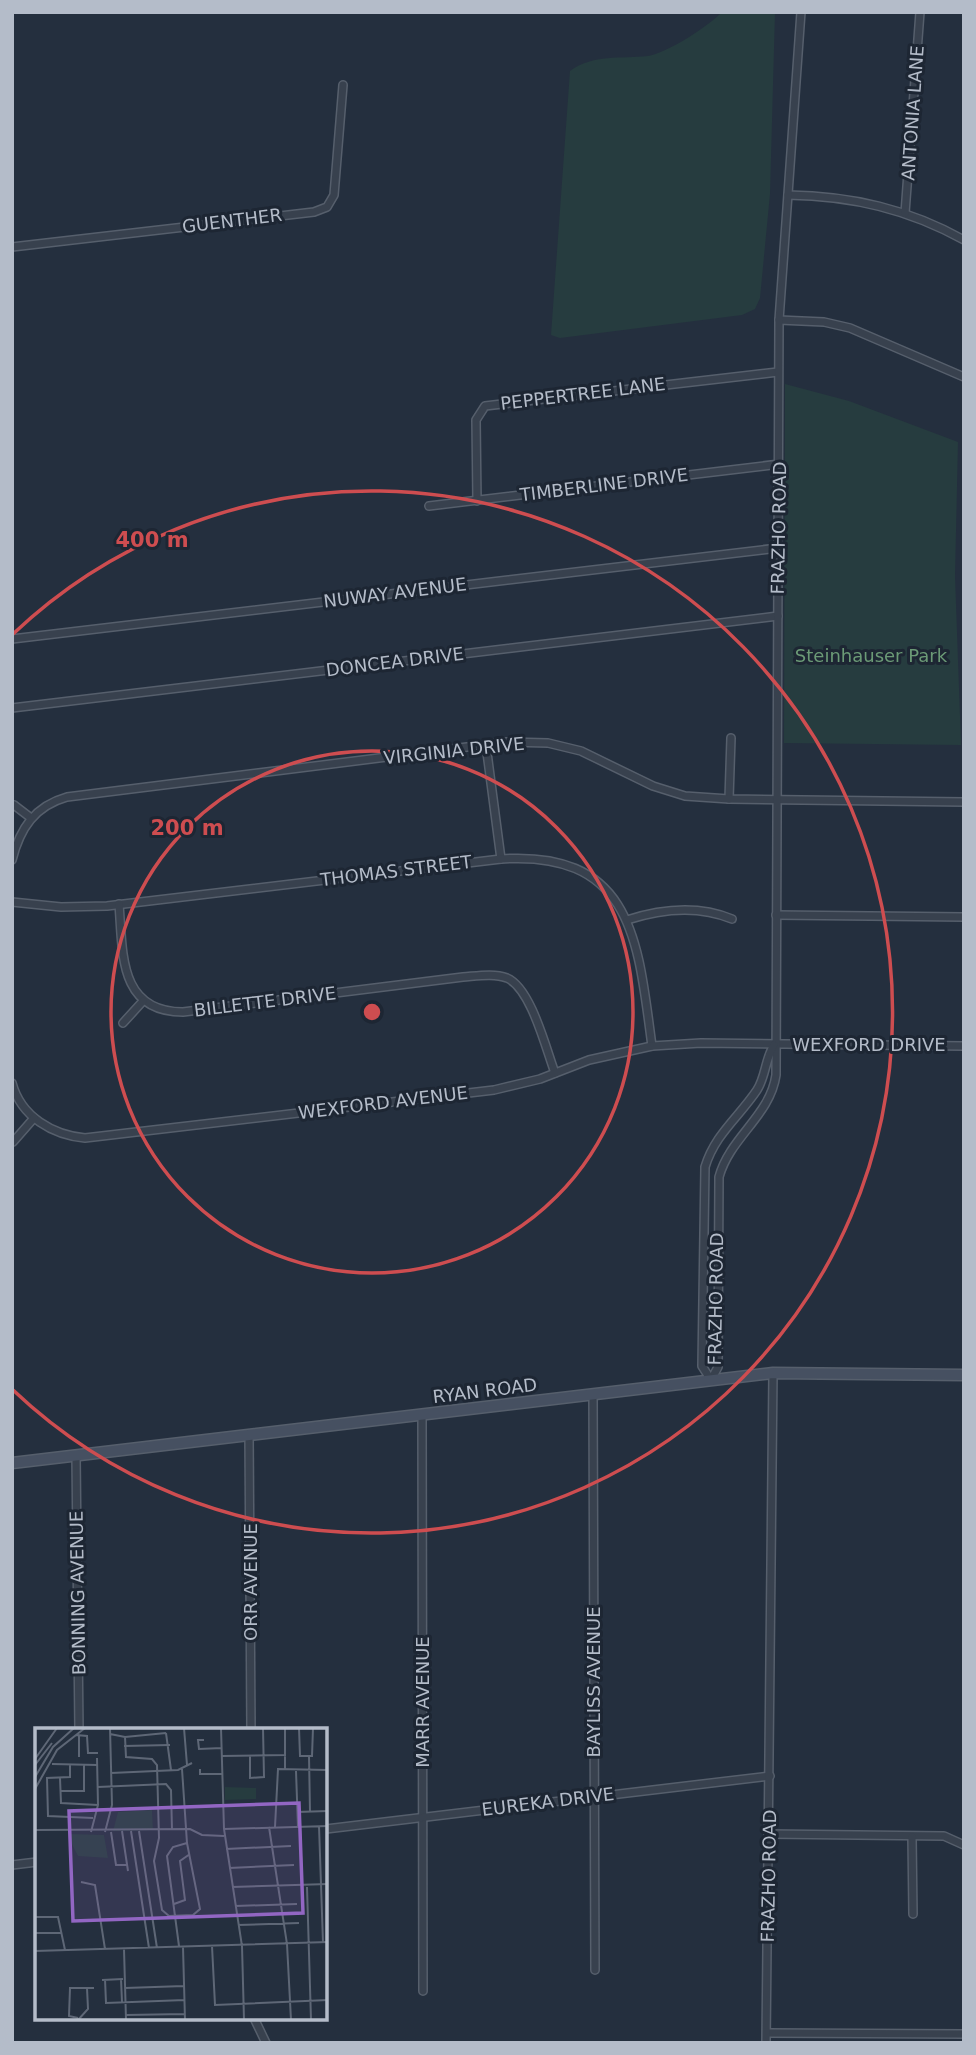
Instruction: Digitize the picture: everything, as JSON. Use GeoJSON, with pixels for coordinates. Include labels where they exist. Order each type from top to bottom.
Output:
{"type":"FeatureCollection","features":[{"type":"Feature","properties":{"kind":"main road","name":"RYAN ROAD"},"geometry":{"type":"LineString","coordinates":[[12,1463],[772,1373],[964,1375]]}},
{"type":"Feature","properties":{"kind":"street","name":"FRAZHO ROAD"},"geometry":{"type":"LineString","coordinates":[[775,1045],[767,1056],[758,1088],[716,1139],[705,1167],[702,1366],[711,1380],[718,1367],[719,1177],[727,1152],[755,1119],[772,1093],[776,1075],[774,799],[780,464],[779,320],[801,12]]}},
{"type":"Feature","properties":{"kind":"street","name":"ANTONIA LANE"},"geometry":{"type":"LineString","coordinates":[[905,213],[920,12]]}},
{"type":"Feature","properties":{"kind":"street","name":"GUENTHER"},"geometry":{"type":"LineString","coordinates":[[12,247],[314,212],[327,207],[334,195],[344,85]]}},
{"type":"Feature","properties":{"kind":"street"},"geometry":{"type":"LineString","coordinates":[[788,194],[846,198],[905,213],[964,240]]}},
{"type":"Feature","properties":{"kind":"street"},"geometry":{"type":"LineString","coordinates":[[779,320],[824,322],[850,328],[964,377]]}},
{"type":"Feature","properties":{"kind":"street","name":"PEPPERTREE LANE"},"geometry":{"type":"LineString","coordinates":[[477,500],[476,420],[485,407],[778,372]]}},
{"type":"Feature","properties":{"kind":"street","name":"TIMBERLINE DRIVE"},"geometry":{"type":"LineString","coordinates":[[429,506],[780,464]]}},
{"type":"Feature","properties":{"kind":"street","name":"NUWAY AVENUE"},"geometry":{"type":"LineString","coordinates":[[12,639],[778,548]]}},
{"type":"Feature","properties":{"kind":"street","name":"DONCEA DRIVE"},"geometry":{"type":"LineString","coordinates":[[12,708],[778,616]]}},
{"type":"Feature","properties":{"kind":"street"},"geometry":{"type":"LineString","coordinates":[[729,799],[731,738]]}},
{"type":"Feature","properties":{"kind":"street","name":"VIRGINIA DRIVE"},"geometry":{"type":"LineString","coordinates":[[31,818],[53,801],[77,795],[486,745],[548,743],[598,758],[672,792],[729,799],[964,802]]}},
{"type":"Feature","properties":{"kind":"street"},"geometry":{"type":"LineString","coordinates":[[486,745],[501,859]]}},
{"type":"Feature","properties":{"kind":"street"},"geometry":{"type":"LineString","coordinates":[[12,860],[22,831],[31,818],[14,805]]}},
{"type":"Feature","properties":{"kind":"street","name":"THOMAS STREET"},"geometry":{"type":"LineString","coordinates":[[12,902],[61,907],[119,905],[501,859],[549,859],[581,871],[607,891],[628,920],[634,934],[652,1046]]}},
{"type":"Feature","properties":{"kind":"street"},"geometry":{"type":"LineString","coordinates":[[119,905],[126,970],[131,985],[143,1001],[123,1023]]}},
{"type":"Feature","properties":{"kind":"street"},"geometry":{"type":"LineString","coordinates":[[628,920],[654,912],[673,911],[706,911],[732,919]]}},
{"type":"Feature","properties":{"kind":"street"},"geometry":{"type":"LineString","coordinates":[[776,915],[964,917]]}},
{"type":"Feature","properties":{"kind":"street","name":"BILLETTE DRIVE"},"geometry":{"type":"LineString","coordinates":[[143,1001],[157,1008],[183,1012],[463,977],[500,976],[513,982],[526,997],[555,1073]]}},
{"type":"Feature","properties":{"kind":"street","name":"WEXFORD DRIVE"},"geometry":{"type":"LineString","coordinates":[[775,1045],[964,1046]]}},
{"type":"Feature","properties":{"kind":"street","name":"WEXFORD AVENUE"},"geometry":{"type":"LineString","coordinates":[[12,1083],[34,1118],[68,1136],[112,1136],[480,1092],[522,1084],[589,1060],[652,1046],[775,1045]]}},
{"type":"Feature","properties":{"kind":"street"},"geometry":{"type":"LineString","coordinates":[[13,1142],[34,1118]]}},
{"type":"Feature","properties":{"kind":"street","name":"FRAZHO ROAD"},"geometry":{"type":"LineString","coordinates":[[766,2043],[772,1373]]}},
{"type":"Feature","properties":{"kind":"street","name":"BAYLISS AVENUE"},"geometry":{"type":"LineString","coordinates":[[593,1394],[595,1970]]}},
{"type":"Feature","properties":{"kind":"street","name":"MARR AVENUE"},"geometry":{"type":"LineString","coordinates":[[422,1414],[423,1991]]}},
{"type":"Feature","properties":{"kind":"street","name":"ORR AVENUE"},"geometry":{"type":"LineString","coordinates":[[249,1434],[251,1728]]}},
{"type":"Feature","properties":{"kind":"street","name":"BONNING AVENUE"},"geometry":{"type":"LineString","coordinates":[[76,1455],[79,1728]]}},
{"type":"Feature","properties":{"kind":"street","name":"EUREKA DRIVE"},"geometry":{"type":"LineString","coordinates":[[327,1829],[770,1776]]}},
{"type":"Feature","properties":{"kind":"street"},"geometry":{"type":"LineString","coordinates":[[769,1835],[944,1836],[964,1845]]}},
{"type":"Feature","properties":{"kind":"street"},"geometry":{"type":"LineString","coordinates":[[912,1837],[913,1914]]}},
{"type":"Feature","properties":{"kind":"street"},"geometry":{"type":"LineString","coordinates":[[12,1865],[35,1862]]}},
{"type":"Feature","properties":{"kind":"street"},"geometry":{"type":"LineString","coordinates":[[255,2020],[266,2043]]}},
{"type":"Feature","properties":{"kind":"street"},"geometry":{"type":"LineString","coordinates":[[766,2033],[898,2039],[964,2034]]}},
{"type":"Feature","properties":{"kind":"green space"},"geometry":{"type":"Polygon","coordinates":[[[722,12],[775,12],[770,194],[760,298],[755,309],[742,315],[560,338],[551,335],[570,71],[588,62],[608,58],[656,54],[687,38],[722,12]]]}},
{"type":"Feature","properties":{"kind":"green space","name":"Steinhauser Park"},"geometry":{"type":"Polygon","coordinates":[[[785,384],[849,401],[958,442],[955,576],[961,745],[784,743],[785,384]]]}}]}
